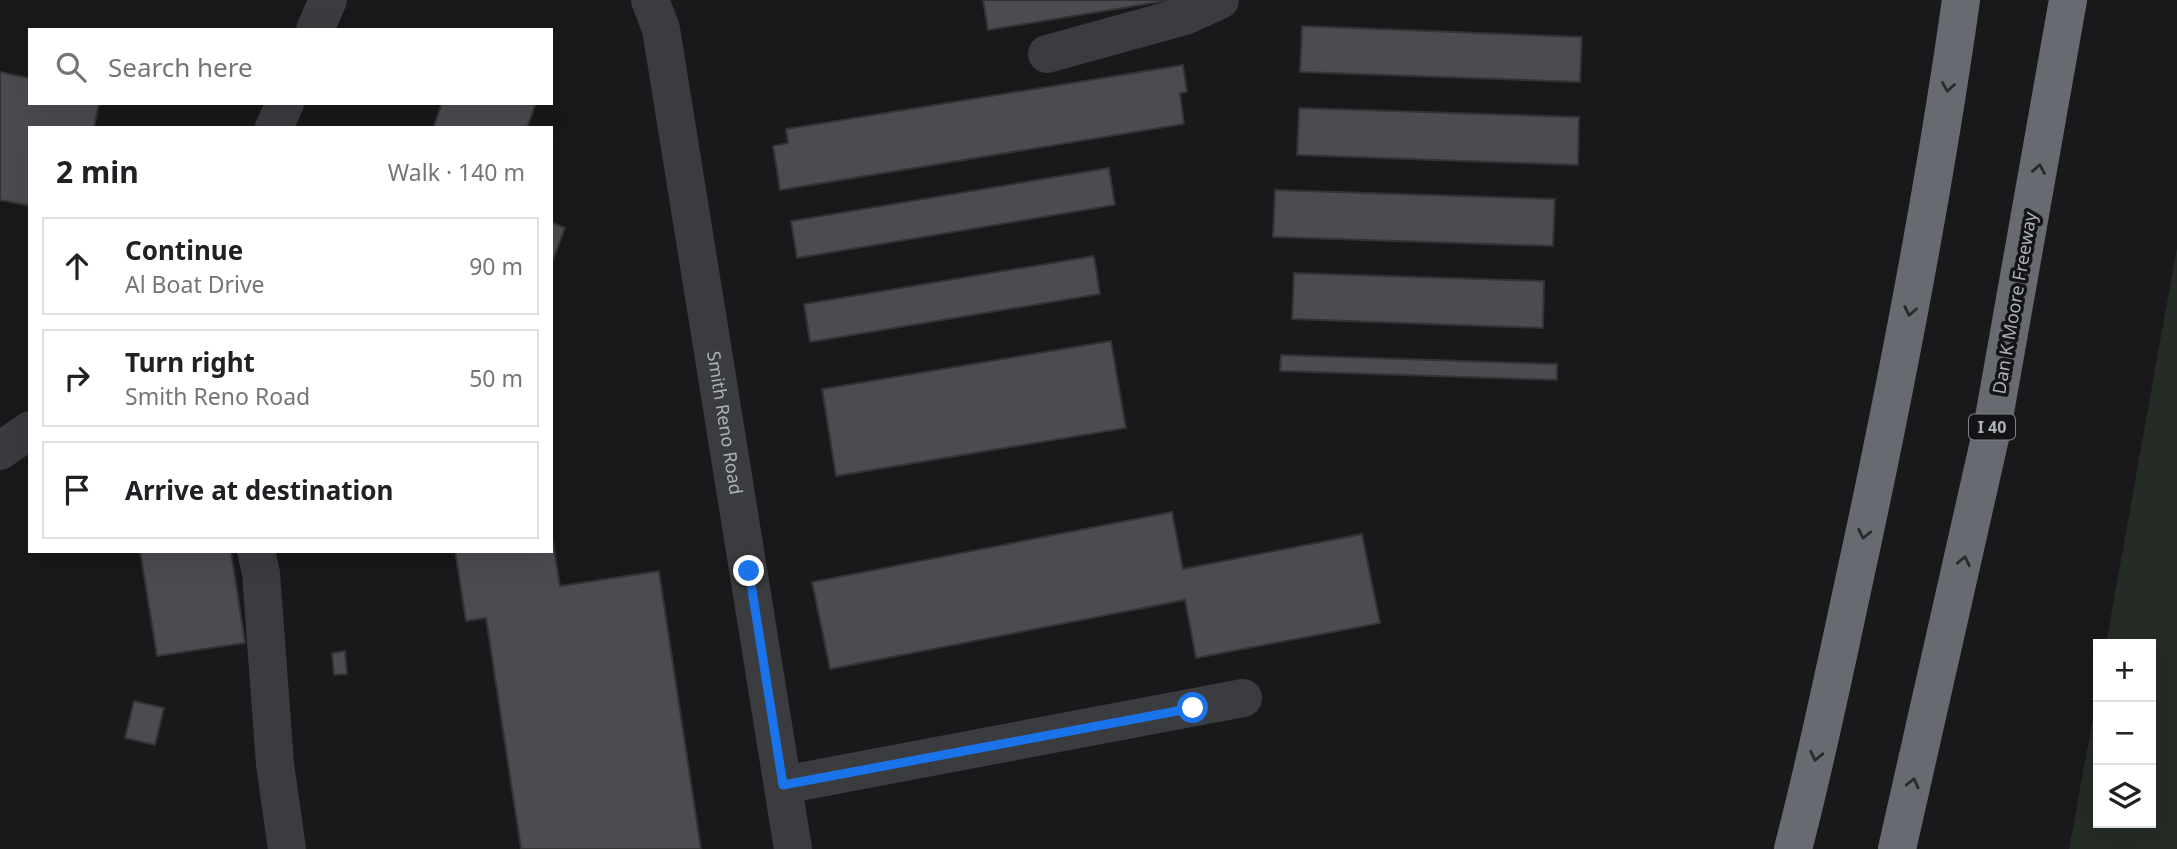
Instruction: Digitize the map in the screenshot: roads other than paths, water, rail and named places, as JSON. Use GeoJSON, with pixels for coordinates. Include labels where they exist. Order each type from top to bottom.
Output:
{"type":"FeatureCollection","features":[{"type":"Feature","properties":{"kind":"highway","name":"Dan K Moore Freeway"},"geometry":{"type":"LineString","coordinates":[[1897,849],[1992,429],[2068,0]]}},
{"type":"Feature","properties":{"kind":"highway"},"geometry":{"type":"LineString","coordinates":[[1793,849],[1817,753],[1894,395],[1929,206],[1958,6]]}},
{"type":"Feature","properties":{"kind":"street"},"geometry":{"type":"LineString","coordinates":[[316,28],[328,0]]}},
{"type":"Feature","properties":{"kind":"street","name":"Smith Reno Road"},"geometry":{"type":"LineString","coordinates":[[650,0],[661,29],[793,849]]}},
{"type":"Feature","properties":{"kind":"street"},"geometry":{"type":"LineString","coordinates":[[1047,54],[1185,16],[1220,0]]}},
{"type":"Feature","properties":{"kind":"street"},"geometry":{"type":"LineString","coordinates":[[275,126],[284,105]]}},
{"type":"Feature","properties":{"kind":"street"},"geometry":{"type":"LineString","coordinates":[[0,452],[28,431]]}},
{"type":"Feature","properties":{"kind":"street"},"geometry":{"type":"LineString","coordinates":[[256,553],[261,573],[275,764],[287,849]]}},
{"type":"Feature","properties":{"kind":"street"},"geometry":{"type":"LineString","coordinates":[[783,785],[1243,698]]}}]}
